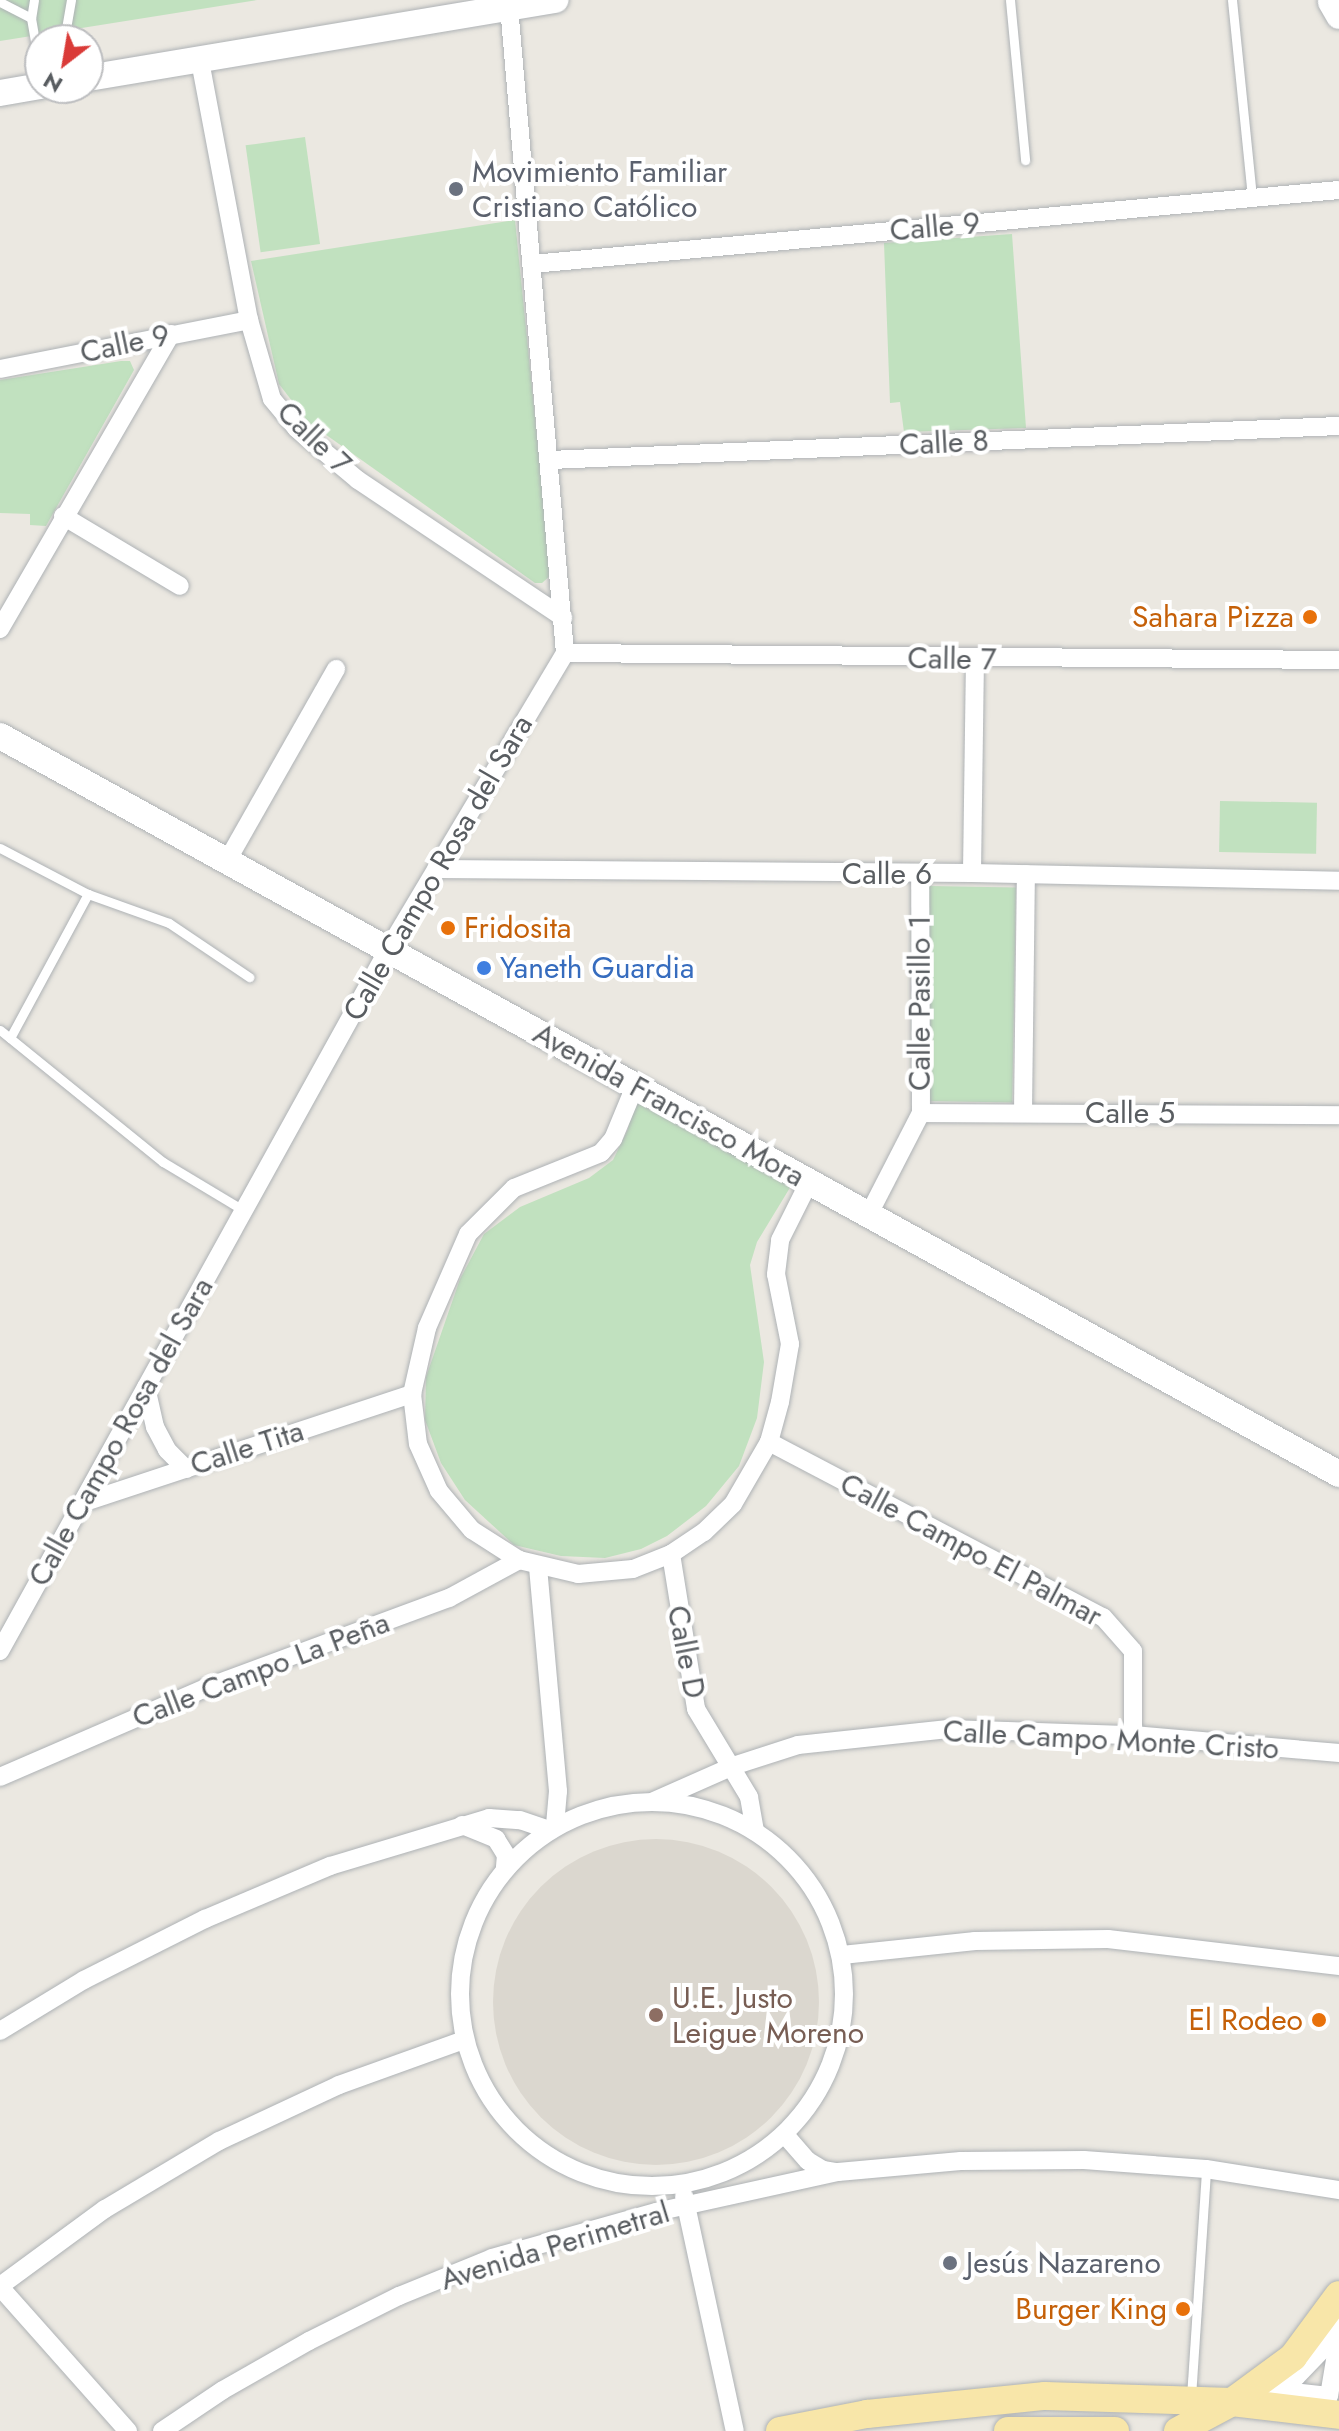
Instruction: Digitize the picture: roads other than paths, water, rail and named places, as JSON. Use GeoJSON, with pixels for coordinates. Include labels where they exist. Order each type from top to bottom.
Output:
{"type":"FeatureCollection","features":[{"type":"Feature","properties":{"kind":"main road"},"geometry":{"type":"LineString","coordinates":[[1178,2431],[1232,2402],[1293,2357],[1339,2295]]}},
{"type":"Feature","properties":{"kind":"main road"},"geometry":{"type":"LineString","coordinates":[[780,2431],[867,2414],[1045,2396],[1232,2402],[1339,2415]]}},
{"type":"Feature","properties":{"kind":"main road"},"geometry":{"type":"LineString","coordinates":[[1008,2431],[1115,2431]]}},
{"type":"Feature","properties":{"kind":"street"},"geometry":{"type":"LineString","coordinates":[[104,76],[556,0]]}},
{"type":"Feature","properties":{"kind":"street"},"geometry":{"type":"LineString","coordinates":[[509,7],[565,653]]}},
{"type":"Feature","properties":{"kind":"street","name":"Calle 7"},"geometry":{"type":"LineString","coordinates":[[200,61],[249,320],[272,399],[296,428],[358,480],[563,617]]}},
{"type":"Feature","properties":{"kind":"street"},"geometry":{"type":"LineString","coordinates":[[0,93],[24,89]]}},
{"type":"Feature","properties":{"kind":"street","name":"Calle 9"},"geometry":{"type":"LineString","coordinates":[[532,264],[1339,190]]}},
{"type":"Feature","properties":{"kind":"street","name":"Calle 9"},"geometry":{"type":"LineString","coordinates":[[0,369],[249,320]]}},
{"type":"Feature","properties":{"kind":"street"},"geometry":{"type":"LineString","coordinates":[[0,629],[171,334]]}},
{"type":"Feature","properties":{"kind":"street","name":"Calle 8"},"geometry":{"type":"LineString","coordinates":[[550,460],[1339,426]]}},
{"type":"Feature","properties":{"kind":"street"},"geometry":{"type":"LineString","coordinates":[[63,516],[180,586]]}},
{"type":"Feature","properties":{"kind":"street","name":"Calle 7"},"geometry":{"type":"LineString","coordinates":[[565,653],[1339,660]]}},
{"type":"Feature","properties":{"kind":"street","name":"Calle Campo Rosa del Sara"},"geometry":{"type":"LineString","coordinates":[[0,1651],[388,950],[565,653]]}},
{"type":"Feature","properties":{"kind":"street"},"geometry":{"type":"LineString","coordinates":[[972,873],[975,659]]}},
{"type":"Feature","properties":{"kind":"street"},"geometry":{"type":"LineString","coordinates":[[227,861],[336,669]]}},
{"type":"Feature","properties":{"kind":"street","name":"Avenida Francisco Mora"},"geometry":{"type":"LineString","coordinates":[[0,736],[1339,1474]]}},
{"type":"Feature","properties":{"kind":"street","name":"Calle 6"},"geometry":{"type":"LineString","coordinates":[[436,869],[972,873],[1339,881]]}},
{"type":"Feature","properties":{"kind":"street"},"geometry":{"type":"LineString","coordinates":[[1023,1112],[1026,874]]}},
{"type":"Feature","properties":{"kind":"street","name":"Calle Pasillo 1"},"geometry":{"type":"LineString","coordinates":[[869,1214],[921,1113],[920,875]]}},
{"type":"Feature","properties":{"kind":"street"},"geometry":{"type":"LineString","coordinates":[[635,1086],[613,1139],[601,1153],[514,1188],[494,1204],[468,1234],[427,1328],[412,1394],[418,1444],[439,1491],[472,1530],[519,1560],[538,1567],[578,1574],[633,1569],[671,1554],[704,1532],[733,1504],[769,1442],[790,1344],[776,1274],[780,1240],[809,1182]]}},
{"type":"Feature","properties":{"kind":"street","name":"Calle 5"},"geometry":{"type":"LineString","coordinates":[[921,1113],[1339,1115]]}},
{"type":"Feature","properties":{"kind":"street"},"geometry":{"type":"LineString","coordinates":[[146,1387],[155,1427],[167,1450],[186,1469]]}},
{"type":"Feature","properties":{"kind":"street","name":"Calle Tita"},"geometry":{"type":"LineString","coordinates":[[82,1503],[412,1394]]}},
{"type":"Feature","properties":{"kind":"street","name":"Calle Campo El Palmar"},"geometry":{"type":"LineString","coordinates":[[769,1442],[1103,1617],[1133,1651],[1133,1735]]}},
{"type":"Feature","properties":{"kind":"street","name":"Calle D"},"geometry":{"type":"LineString","coordinates":[[671,1554],[696,1709],[749,1797],[755,1831]]}},
{"type":"Feature","properties":{"kind":"street","name":"Calle Campo La Peña"},"geometry":{"type":"LineString","coordinates":[[0,1777],[208,1687],[449,1598],[519,1560]]}},
{"type":"Feature","properties":{"kind":"street"},"geometry":{"type":"LineString","coordinates":[[538,1567],[558,1791],[552,1828]]}},
{"type":"Feature","properties":{"kind":"street","name":"Calle Campo Monte Cristo"},"geometry":{"type":"LineString","coordinates":[[654,1801],[733,1766],[798,1745],[948,1729],[1133,1735],[1339,1753]]}},
{"type":"Feature","properties":{"kind":"street"},"geometry":{"type":"LineString","coordinates":[[654,1801],[707,1809],[755,1831],[811,1884],[842,1955],[846,2004],[838,2052],[817,2097],[786,2136],[738,2169],[681,2186],[624,2186],[569,2169],[522,2137],[486,2092],[464,2040],[459,1978],[473,1919],[505,1867],[552,1828],[603,1807],[654,1801]]}},
{"type":"Feature","properties":{"kind":"street"},"geometry":{"type":"LineString","coordinates":[[0,2031],[84,1980],[205,1919],[330,1866],[460,1824],[489,1818],[520,1820],[552,1828]]}},
{"type":"Feature","properties":{"kind":"street"},"geometry":{"type":"LineString","coordinates":[[460,1824],[496,1839],[506,1855],[505,1867]]}},
{"type":"Feature","properties":{"kind":"street"},"geometry":{"type":"LineString","coordinates":[[842,1955],[975,1941],[1108,1939],[1339,1966]]}},
{"type":"Feature","properties":{"kind":"street"},"geometry":{"type":"LineString","coordinates":[[128,2431],[0,2286],[105,2209],[219,2141],[339,2085],[464,2040]]}},
{"type":"Feature","properties":{"kind":"street"},"geometry":{"type":"LineString","coordinates":[[786,2136],[808,2161],[823,2170],[838,2172]]}},
{"type":"Feature","properties":{"kind":"street","name":"Avenida Perimetral"},"geometry":{"type":"LineString","coordinates":[[162,2431],[309,2341],[399,2296],[492,2258],[687,2206],[838,2172],[961,2161],[1068,2160],[1206,2169],[1339,2190]]}},
{"type":"Feature","properties":{"kind":"street"},"geometry":{"type":"LineString","coordinates":[[681,2186],[735,2431]]}},
{"type":"Feature","properties":{"kind":"street"},"geometry":{"type":"LineString","coordinates":[[1339,2323],[1321,2351],[1296,2377],[1274,2390],[1329,2396],[1339,2336]]}},
{"type":"Feature","properties":{"kind":"lane"},"geometry":{"type":"LineString","coordinates":[[32,24],[34,0]]}},
{"type":"Feature","properties":{"kind":"lane"},"geometry":{"type":"LineString","coordinates":[[67,24],[71,0]]}},
{"type":"Feature","properties":{"kind":"lane"},"geometry":{"type":"LineString","coordinates":[[1010,0],[1025,160]]}},
{"type":"Feature","properties":{"kind":"lane"},"geometry":{"type":"LineString","coordinates":[[1232,0],[1252,198]]}},
{"type":"Feature","properties":{"kind":"lane"},"geometry":{"type":"LineString","coordinates":[[0,2],[31,18]]}},
{"type":"Feature","properties":{"kind":"lane"},"geometry":{"type":"LineString","coordinates":[[0,848],[88,894],[169,923],[249,977]]}},
{"type":"Feature","properties":{"kind":"lane"},"geometry":{"type":"LineString","coordinates":[[10,1038],[88,894]]}},
{"type":"Feature","properties":{"kind":"lane"},"geometry":{"type":"LineString","coordinates":[[0,1030],[163,1162],[243,1210]]}},
{"type":"Feature","properties":{"kind":"lane"},"geometry":{"type":"LineString","coordinates":[[1191,2400],[1206,2169]]}},
{"type":"Feature","properties":{"kind":"place","name":"Movimiento Familiar Cristiano Católico"},"geometry":{"type":"Point","coordinates":[456,189]}},
{"type":"Feature","properties":{"kind":"place","name":"Sahara Pizza"},"geometry":{"type":"Point","coordinates":[1310,617]}},
{"type":"Feature","properties":{"kind":"place","name":"Fridosita"},"geometry":{"type":"Point","coordinates":[448,928]}},
{"type":"Feature","properties":{"kind":"place","name":"Yaneth Guardia"},"geometry":{"type":"Point","coordinates":[484,968]}},
{"type":"Feature","properties":{"kind":"place","name":"U.E. Justo Leigue Moreno"},"geometry":{"type":"Point","coordinates":[656,2015]}},
{"type":"Feature","properties":{"kind":"place","name":"El Rodeo"},"geometry":{"type":"Point","coordinates":[1319,2020]}},
{"type":"Feature","properties":{"kind":"place","name":"Jesús Nazareno"},"geometry":{"type":"Point","coordinates":[950,2263]}},
{"type":"Feature","properties":{"kind":"place","name":"Burger King"},"geometry":{"type":"Point","coordinates":[1183,2309]}}]}
